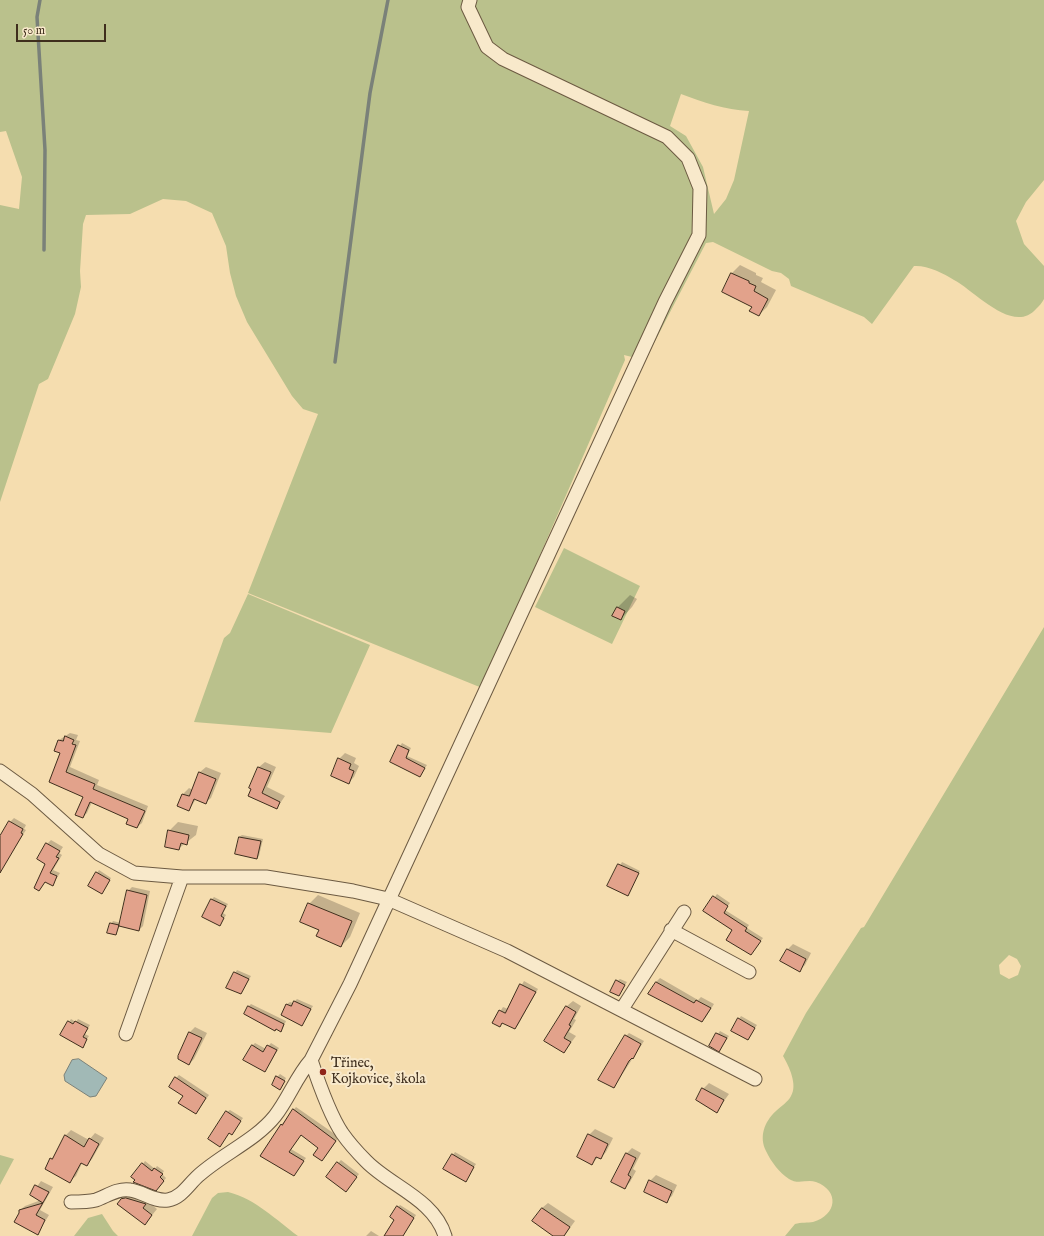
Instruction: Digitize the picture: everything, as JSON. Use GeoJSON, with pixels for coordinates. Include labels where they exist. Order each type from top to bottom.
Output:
{"type":"FeatureCollection","features":[{"type":"Feature","properties":{"kind":"street"},"geometry":{"type":"LineString","coordinates":[[71,1202],[94,1200],[120,1190],[130,1190],[161,1200],[170,1200],[180,1194],[199,1175],[261,1130],[274,1117],[285,1102],[303,1069],[311,1060],[350,984],[665,302],[699,235],[700,188],[688,158],[678,147],[667,137],[504,59],[487,47],[468,7],[470,0]]}},
{"type":"Feature","properties":{"kind":"street"},"geometry":{"type":"LineString","coordinates":[[0,771],[32,794],[99,854],[134,874],[182,877],[266,877],[353,891],[388,899],[507,951],[756,1079]]}},
{"type":"Feature","properties":{"kind":"street"},"geometry":{"type":"LineString","coordinates":[[126,1034],[182,877]]}},
{"type":"Feature","properties":{"kind":"street"},"geometry":{"type":"LineString","coordinates":[[622,1009],[684,912]]}},
{"type":"Feature","properties":{"kind":"street"},"geometry":{"type":"LineString","coordinates":[[672,930],[749,972]]}},
{"type":"Feature","properties":{"kind":"street"},"geometry":{"type":"LineString","coordinates":[[311,1060],[319,1084],[342,1133],[368,1162],[421,1203],[440,1224],[445,1236]]}},
{"type":"Feature","properties":{"kind":"green space"},"geometry":{"type":"Polygon","coordinates":[[[0,0],[1044,0],[1044,180],[1026,202],[1016,221],[1024,244],[1044,266],[1044,299],[1036,309],[1027,316],[1016,317],[1005,314],[994,308],[963,285],[935,270],[914,266],[872,324],[864,317],[791,286],[789,279],[781,273],[772,271],[713,242],[706,243],[653,345],[642,343],[636,358],[624,355],[625,360],[482,688],[248,593],[318,414],[303,409],[292,396],[247,322],[236,296],[230,273],[226,246],[212,213],[186,201],[163,199],[130,214],[86,215],[83,224],[80,271],[81,287],[75,314],[48,379],[39,384],[0,502],[0,205],[19,209],[22,177],[6,131],[0,132],[0,0]],[[681,94],[670,126],[686,136],[703,167],[714,214],[726,199],[734,180],[749,111],[706,103],[681,94]]]}},
{"type":"Feature","properties":{"kind":"green space"},"geometry":{"type":"Polygon","coordinates":[[[564,548],[640,586],[612,644],[535,607],[564,548]]]}},
{"type":"Feature","properties":{"kind":"green space"},"geometry":{"type":"Polygon","coordinates":[[[248,594],[370,645],[331,733],[194,722],[224,638],[230,633],[248,594]]]}},
{"type":"Feature","properties":{"kind":"green space"},"geometry":{"type":"Polygon","coordinates":[[[1044,627],[1044,1236],[785,1236],[795,1224],[813,1222],[821,1219],[831,1209],[832,1197],[824,1186],[816,1182],[796,1182],[782,1174],[766,1151],[763,1140],[764,1130],[768,1120],[788,1100],[793,1092],[794,1087],[792,1076],[783,1056],[806,1013],[861,928],[864,927],[1044,627]],[[1009,955],[999,965],[1000,974],[1009,979],[1018,975],[1021,966],[1017,959],[1009,955]]]}},
{"type":"Feature","properties":{"kind":"green space"},"geometry":{"type":"Polygon","coordinates":[[[0,1155],[14,1159],[0,1185],[0,1155]]]}},
{"type":"Feature","properties":{"kind":"green space"},"geometry":{"type":"Polygon","coordinates":[[[228,1192],[238,1195],[257,1205],[298,1236],[192,1236],[212,1198],[218,1193],[228,1192]]]}},
{"type":"Feature","properties":{"kind":"green space"},"geometry":{"type":"Polygon","coordinates":[[[102,1214],[118,1236],[74,1236],[88,1218],[102,1214]]]}},
{"type":"Feature","properties":{"kind":"water"},"geometry":{"type":"Polygon","coordinates":[[[79,1059],[107,1078],[96,1096],[90,1097],[65,1081],[64,1075],[72,1060],[79,1059]]]}},
{"type":"Feature","properties":{"kind":"building"},"geometry":{"type":"Polygon","coordinates":[[[731,273],[749,281],[749,283],[756,286],[754,291],[768,299],[759,316],[749,311],[752,307],[722,292],[731,273]]]}},
{"type":"Feature","properties":{"kind":"building"},"geometry":{"type":"Polygon","coordinates":[[[617,607],[625,611],[621,620],[612,616],[617,607]]]}},
{"type":"Feature","properties":{"kind":"building"},"geometry":{"type":"Polygon","coordinates":[[[65,736],[74,740],[72,744],[76,745],[66,772],[95,784],[93,789],[145,811],[137,828],[126,824],[128,819],[90,802],[83,818],[75,815],[83,797],[49,782],[60,753],[54,751],[58,740],[63,741],[65,736]]]}},
{"type":"Feature","properties":{"kind":"building"},"geometry":{"type":"Polygon","coordinates":[[[398,745],[409,750],[406,758],[425,768],[420,777],[390,762],[398,745]]]}},
{"type":"Feature","properties":{"kind":"building"},"geometry":{"type":"Polygon","coordinates":[[[338,758],[351,764],[349,769],[354,771],[349,784],[331,776],[338,758]]]}},
{"type":"Feature","properties":{"kind":"building"},"geometry":{"type":"Polygon","coordinates":[[[258,767],[271,772],[262,793],[280,802],[277,809],[248,796],[251,789],[249,788],[258,767]]]}},
{"type":"Feature","properties":{"kind":"building"},"geometry":{"type":"Polygon","coordinates":[[[199,772],[216,779],[206,804],[194,799],[189,811],[177,806],[182,794],[189,796],[199,772]]]}},
{"type":"Feature","properties":{"kind":"building"},"geometry":{"type":"Polygon","coordinates":[[[9,821],[23,829],[21,833],[23,834],[0,873],[0,836],[9,821]]]}},
{"type":"Feature","properties":{"kind":"building"},"geometry":{"type":"Polygon","coordinates":[[[168,830],[189,835],[187,845],[181,843],[179,850],[165,847],[168,830]]]}},
{"type":"Feature","properties":{"kind":"building"},"geometry":{"type":"Polygon","coordinates":[[[239,837],[261,841],[257,859],[235,854],[239,837]]]}},
{"type":"Feature","properties":{"kind":"building"},"geometry":{"type":"Polygon","coordinates":[[[46,843],[60,851],[56,857],[59,858],[50,873],[57,876],[53,886],[45,882],[39,891],[34,888],[45,864],[37,859],[46,843]]]}},
{"type":"Feature","properties":{"kind":"building"},"geometry":{"type":"Polygon","coordinates":[[[618,864],[639,873],[628,896],[607,886],[618,864]]]}},
{"type":"Feature","properties":{"kind":"building"},"geometry":{"type":"Polygon","coordinates":[[[96,872],[110,880],[102,894],[88,886],[96,872]]]}},
{"type":"Feature","properties":{"kind":"building"},"geometry":{"type":"Polygon","coordinates":[[[127,890],[147,895],[139,931],[119,926],[127,890]]]}},
{"type":"Feature","properties":{"kind":"building"},"geometry":{"type":"Polygon","coordinates":[[[713,896],[728,906],[724,913],[747,928],[745,931],[761,941],[751,955],[726,940],[732,930],[703,911],[713,896]]]}},
{"type":"Feature","properties":{"kind":"building"},"geometry":{"type":"Polygon","coordinates":[[[211,899],[226,906],[221,916],[224,918],[220,926],[202,917],[211,899]]]}},
{"type":"Feature","properties":{"kind":"building"},"geometry":{"type":"Polygon","coordinates":[[[308,903],[352,921],[341,947],[316,936],[319,930],[300,922],[308,903]]]}},
{"type":"Feature","properties":{"kind":"building"},"geometry":{"type":"Polygon","coordinates":[[[110,923],[119,925],[116,935],[107,933],[110,923]]]}},
{"type":"Feature","properties":{"kind":"building"},"geometry":{"type":"Polygon","coordinates":[[[787,949],[806,959],[800,972],[780,961],[787,949]]]}},
{"type":"Feature","properties":{"kind":"building"},"geometry":{"type":"Polygon","coordinates":[[[234,972],[249,979],[241,994],[226,988],[234,972]]]}},
{"type":"Feature","properties":{"kind":"building"},"geometry":{"type":"Polygon","coordinates":[[[616,980],[625,985],[619,996],[610,992],[616,980]]]}},
{"type":"Feature","properties":{"kind":"building"},"geometry":{"type":"Polygon","coordinates":[[[656,982],[694,1003],[696,1000],[711,1008],[702,1022],[648,994],[656,982]]]}},
{"type":"Feature","properties":{"kind":"building"},"geometry":{"type":"Polygon","coordinates":[[[520,984],[536,992],[515,1029],[502,1023],[500,1027],[492,1023],[499,1010],[505,1013],[520,984]]]}},
{"type":"Feature","properties":{"kind":"building"},"geometry":{"type":"Polygon","coordinates":[[[294,1001],[311,1009],[302,1026],[281,1015],[286,1004],[291,1006],[294,1001]]]}},
{"type":"Feature","properties":{"kind":"building"},"geometry":{"type":"Polygon","coordinates":[[[248,1006],[284,1024],[281,1032],[276,1029],[275,1031],[244,1014],[248,1006]]]}},
{"type":"Feature","properties":{"kind":"building"},"geometry":{"type":"Polygon","coordinates":[[[566,1006],[576,1012],[569,1025],[571,1026],[564,1038],[571,1042],[564,1053],[544,1041],[566,1006]]]}},
{"type":"Feature","properties":{"kind":"building"},"geometry":{"type":"Polygon","coordinates":[[[738,1018],[755,1028],[748,1040],[731,1031],[738,1018]]]}},
{"type":"Feature","properties":{"kind":"building"},"geometry":{"type":"Polygon","coordinates":[[[68,1021],[73,1024],[75,1021],[88,1028],[83,1037],[87,1039],[83,1048],[60,1035],[68,1021]]]}},
{"type":"Feature","properties":{"kind":"building"},"geometry":{"type":"Polygon","coordinates":[[[189,1032],[202,1038],[189,1065],[178,1059],[178,1056],[189,1032]]]}},
{"type":"Feature","properties":{"kind":"building"},"geometry":{"type":"Polygon","coordinates":[[[716,1033],[727,1038],[719,1052],[709,1046],[716,1033]]]}},
{"type":"Feature","properties":{"kind":"building"},"geometry":{"type":"Polygon","coordinates":[[[625,1035],[641,1044],[633,1059],[632,1058],[629,1061],[614,1088],[598,1080],[625,1035]]]}},
{"type":"Feature","properties":{"kind":"building"},"geometry":{"type":"Polygon","coordinates":[[[252,1045],[263,1052],[267,1045],[277,1050],[265,1072],[243,1060],[252,1045]]]}},
{"type":"Feature","properties":{"kind":"building"},"geometry":{"type":"Polygon","coordinates":[[[276,1076],[285,1081],[280,1090],[272,1085],[276,1076]]]}},
{"type":"Feature","properties":{"kind":"building"},"geometry":{"type":"Polygon","coordinates":[[[175,1077],[206,1098],[196,1114],[178,1103],[183,1096],[169,1087],[175,1077]]]}},
{"type":"Feature","properties":{"kind":"building"},"geometry":{"type":"Polygon","coordinates":[[[702,1088],[724,1100],[717,1113],[696,1100],[702,1088]]]}},
{"type":"Feature","properties":{"kind":"building"},"geometry":{"type":"Polygon","coordinates":[[[293,1109],[336,1141],[322,1161],[313,1155],[318,1148],[301,1135],[289,1152],[304,1161],[294,1176],[260,1156],[281,1124],[282,1125],[293,1109]]]}},
{"type":"Feature","properties":{"kind":"building"},"geometry":{"type":"Polygon","coordinates":[[[226,1111],[241,1121],[232,1135],[229,1133],[220,1147],[208,1139],[226,1111]]]}},
{"type":"Feature","properties":{"kind":"building"},"geometry":{"type":"Polygon","coordinates":[[[588,1134],[608,1144],[601,1159],[596,1157],[592,1165],[577,1157],[588,1134]]]}},
{"type":"Feature","properties":{"kind":"building"},"geometry":{"type":"Polygon","coordinates":[[[65,1135],[84,1147],[89,1138],[99,1144],[87,1166],[81,1163],[70,1183],[45,1169],[50,1158],[52,1159],[65,1135]]]}},
{"type":"Feature","properties":{"kind":"building"},"geometry":{"type":"Polygon","coordinates":[[[626,1153],[636,1158],[628,1175],[631,1177],[625,1189],[611,1182],[626,1153]]]}},
{"type":"Feature","properties":{"kind":"building"},"geometry":{"type":"Polygon","coordinates":[[[452,1154],[474,1167],[466,1182],[443,1169],[452,1154]]]}},
{"type":"Feature","properties":{"kind":"building"},"geometry":{"type":"Polygon","coordinates":[[[337,1162],[357,1177],[346,1192],[326,1177],[337,1162]]]}},
{"type":"Feature","properties":{"kind":"building"},"geometry":{"type":"Polygon","coordinates":[[[142,1163],[152,1171],[154,1168],[163,1174],[160,1177],[164,1181],[156,1191],[133,1182],[135,1180],[131,1177],[142,1163]]]}},
{"type":"Feature","properties":{"kind":"building"},"geometry":{"type":"Polygon","coordinates":[[[649,1180],[672,1191],[667,1203],[644,1192],[649,1180]]]}},
{"type":"Feature","properties":{"kind":"building"},"geometry":{"type":"Polygon","coordinates":[[[35,1185],[49,1192],[43,1203],[30,1195],[35,1185]]]}},
{"type":"Feature","properties":{"kind":"building"},"geometry":{"type":"Polygon","coordinates":[[[126,1198],[146,1204],[143,1208],[152,1215],[145,1225],[117,1204],[121,1199],[126,1198]]]}},
{"type":"Feature","properties":{"kind":"building"},"geometry":{"type":"Polygon","coordinates":[[[43,1203],[36,1215],[45,1220],[38,1235],[14,1222],[19,1210],[43,1203]]]}},
{"type":"Feature","properties":{"kind":"building"},"geometry":{"type":"Polygon","coordinates":[[[397,1206],[414,1218],[403,1236],[384,1236],[394,1220],[390,1217],[397,1206]]]}},
{"type":"Feature","properties":{"kind":"building"},"geometry":{"type":"Polygon","coordinates":[[[542,1208],[570,1227],[564,1236],[553,1236],[532,1221],[542,1208]]]}},
{"type":"Feature","properties":{"kind":"waterway"},"geometry":{"type":"LineString","coordinates":[[40,0],[37,17],[45,150],[44,250]]}},
{"type":"Feature","properties":{"kind":"waterway"},"geometry":{"type":"LineString","coordinates":[[335,362],[370,93],[388,0]]}},
{"type":"Feature","properties":{"kind":"place","name":"Třinec, Kojkovice, škola"},"geometry":{"type":"Point","coordinates":[323,1072]}}]}
